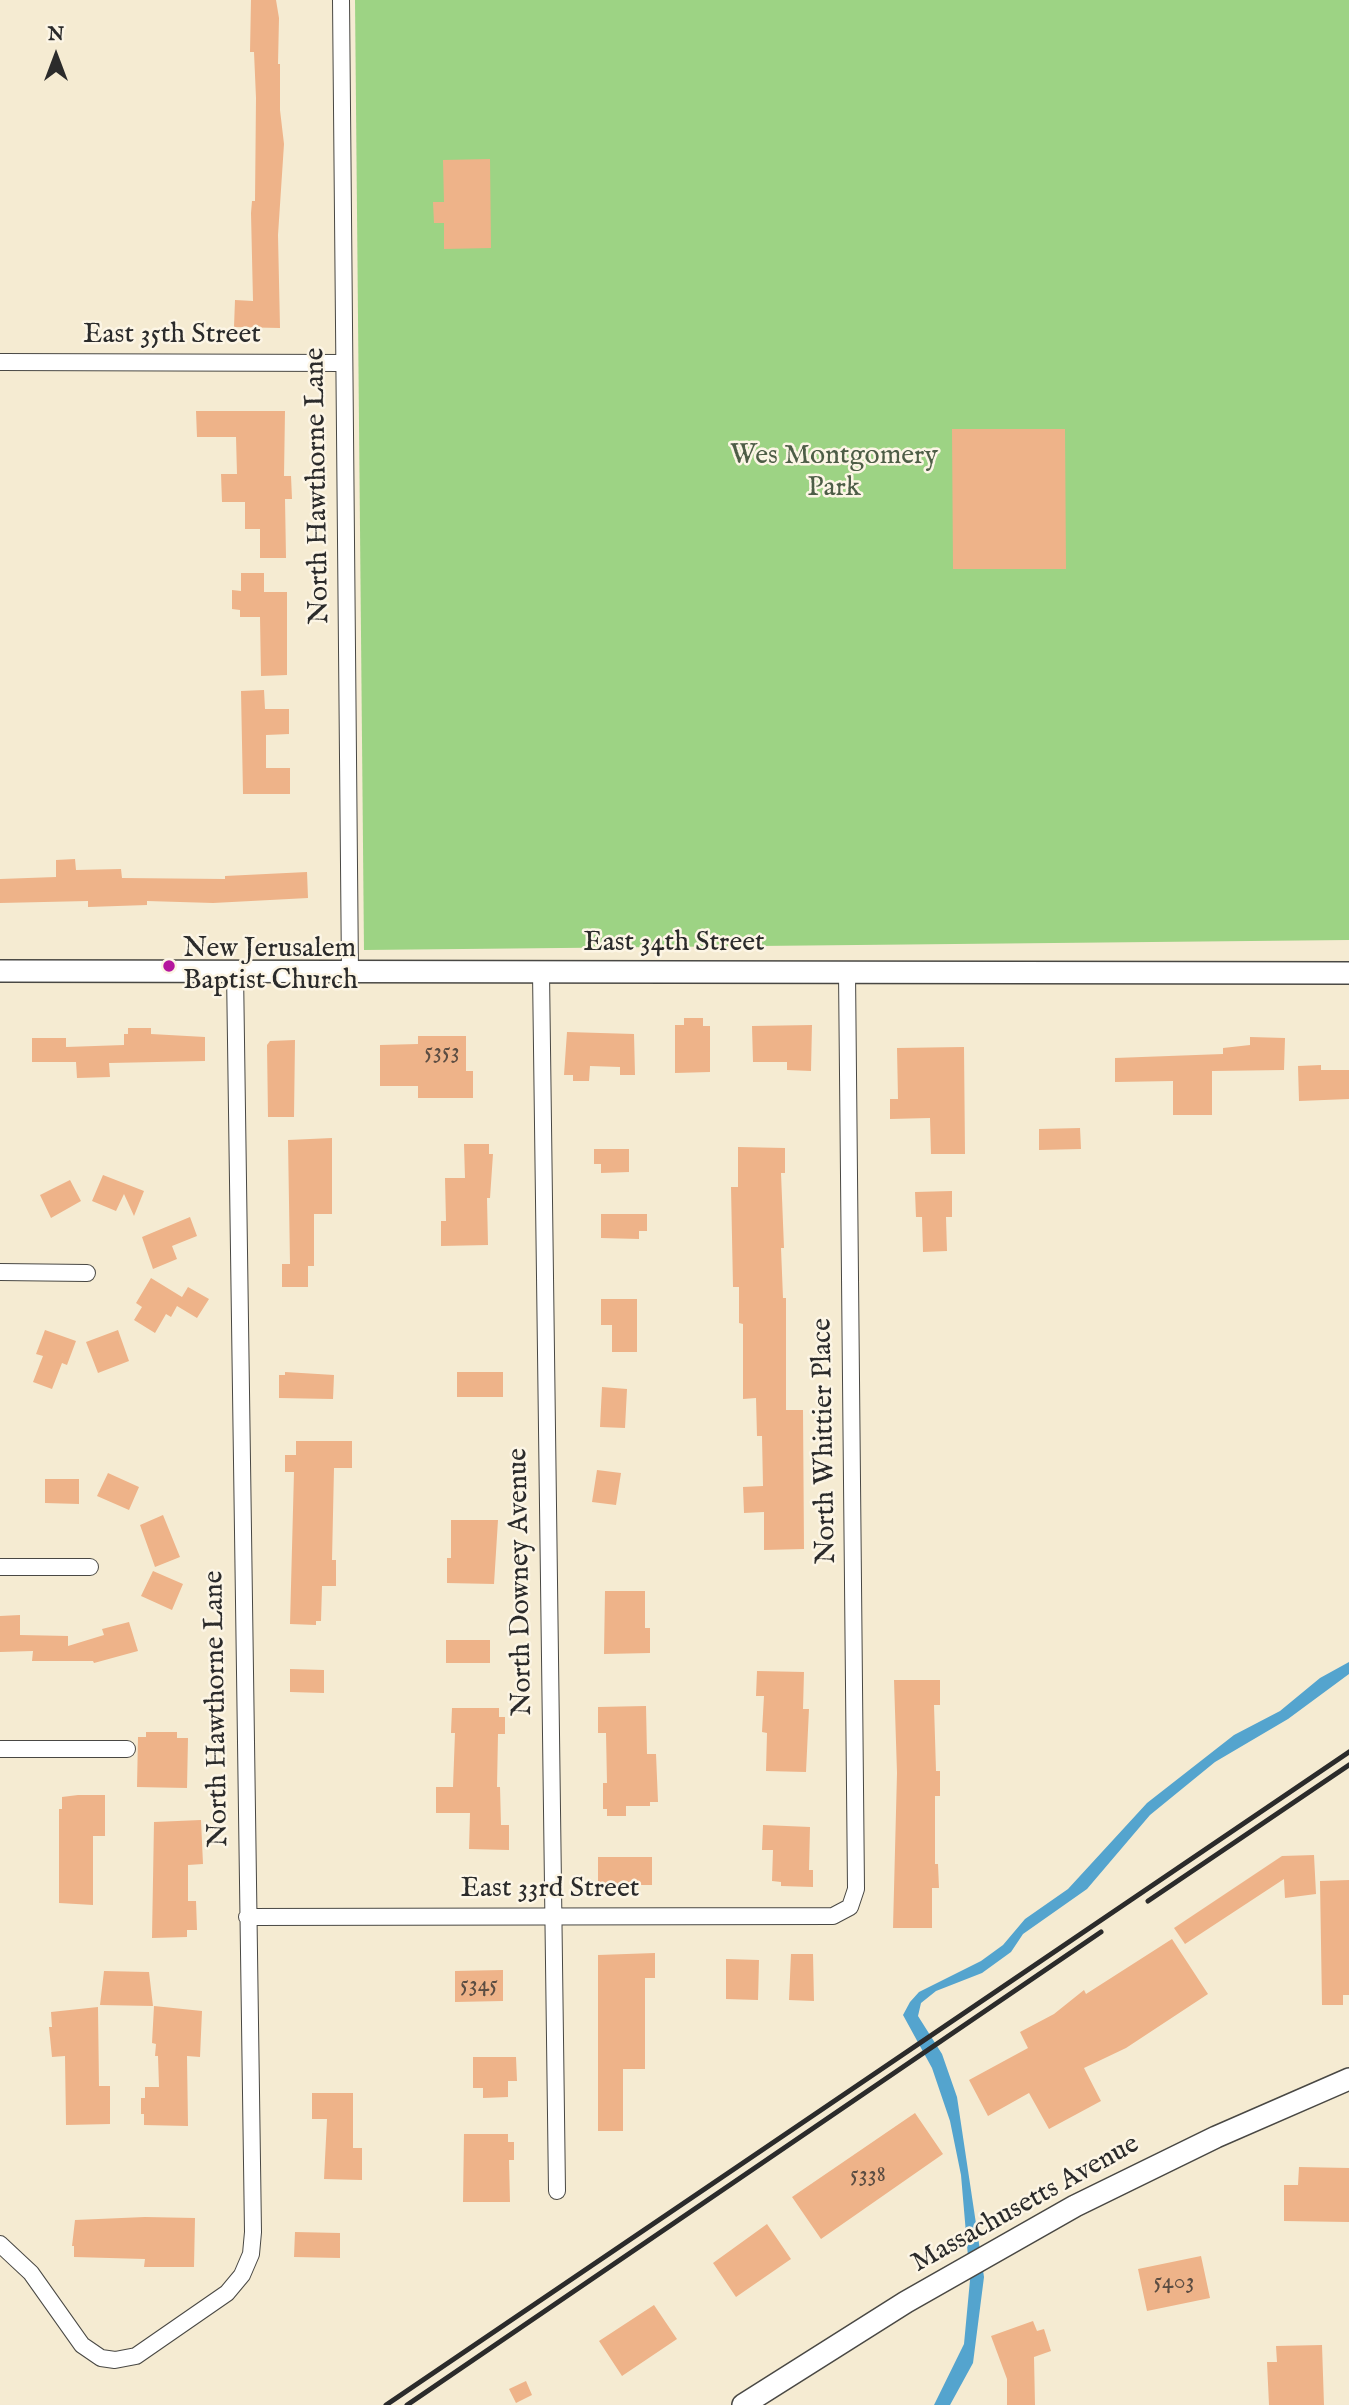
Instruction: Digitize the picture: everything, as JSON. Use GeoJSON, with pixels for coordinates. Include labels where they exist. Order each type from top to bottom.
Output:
{"type":"FeatureCollection","features":[{"type":"Feature","properties":{"kind":"main road","name":"East 34th Street"},"geometry":{"type":"LineString","coordinates":[[0,971],[1349,973]]}},
{"type":"Feature","properties":{"kind":"main road","name":"Massachusetts Avenue"},"geometry":{"type":"LineString","coordinates":[[743,2405],[996,2249],[1157,2165],[1349,2078]]}},
{"type":"Feature","properties":{"kind":"street","name":"North Hawthorne Lane"},"geometry":{"type":"LineString","coordinates":[[341,0],[350,972]]}},
{"type":"Feature","properties":{"kind":"street","name":"East 35th Street"},"geometry":{"type":"LineString","coordinates":[[0,362],[344,363]]}},
{"type":"Feature","properties":{"kind":"street","name":"North Hawthorne Lane"},"geometry":{"type":"LineString","coordinates":[[0,2244],[31,2273],[82,2345],[100,2358],[132,2358],[159,2340],[227,2293],[242,2275],[251,2254],[253,2232],[235,971]]}},
{"type":"Feature","properties":{"kind":"street","name":"North Downey Avenue"},"geometry":{"type":"LineString","coordinates":[[541,972],[557,2191]]}},
{"type":"Feature","properties":{"kind":"street","name":"North Whittier Place"},"geometry":{"type":"LineString","coordinates":[[847,972],[856,1889],[850,1907]]}},
{"type":"Feature","properties":{"kind":"street"},"geometry":{"type":"LineString","coordinates":[[0,1272],[87,1273]]}},
{"type":"Feature","properties":{"kind":"street"},"geometry":{"type":"LineString","coordinates":[[0,1567],[90,1567]]}},
{"type":"Feature","properties":{"kind":"street"},"geometry":{"type":"LineString","coordinates":[[0,1749],[127,1748]]}},
{"type":"Feature","properties":{"kind":"street","name":"East 33rd Street"},"geometry":{"type":"LineString","coordinates":[[247,1917],[832,1916],[850,1907]]}},
{"type":"Feature","properties":{"kind":"green space","name":"Wes Montgomery Park"},"geometry":{"type":"Polygon","coordinates":[[[355,0],[1349,0],[1349,940],[364,950],[355,0]]]}},
{"type":"Feature","properties":{"kind":"water"},"geometry":{"type":"Polygon","coordinates":[[[1349,1662],[1349,1674],[1288,1719],[1215,1762],[1150,1815],[1087,1889],[1023,1934],[1011,1952],[982,1973],[936,1991],[921,2003],[918,2016],[942,2054],[957,2097],[984,2277],[973,2363],[950,2405],[934,2405],[964,2344],[970,2280],[961,2175],[950,2121],[932,2068],[903,2015],[910,2002],[919,1992],[981,1961],[1003,1945],[1025,1919],[1068,1889],[1147,1803],[1234,1735],[1280,1711],[1320,1678],[1349,1662]]]}},
{"type":"Feature","properties":{"kind":"building"},"geometry":{"type":"Polygon","coordinates":[[[251,0],[276,0],[279,18],[278,64],[284,144],[278,235],[280,328],[234,327],[235,300],[253,301],[251,213],[252,201],[255,201],[256,98],[254,52],[250,52],[251,0]]]}},
{"type":"Feature","properties":{"kind":"building"},"geometry":{"type":"Polygon","coordinates":[[[490,159],[491,248],[444,249],[444,223],[434,223],[433,202],[444,202],[443,160],[490,159]]]}},
{"type":"Feature","properties":{"kind":"building"},"geometry":{"type":"Polygon","coordinates":[[[196,411],[285,411],[284,476],[291,476],[292,499],[285,499],[286,558],[260,558],[260,529],[245,529],[245,502],[222,502],[221,474],[237,474],[236,437],[197,437],[196,411]]]}},
{"type":"Feature","properties":{"kind":"building"},"geometry":{"type":"Polygon","coordinates":[[[952,429],[1065,429],[1066,569],[953,569],[952,429]]]}},
{"type":"Feature","properties":{"kind":"building"},"geometry":{"type":"Polygon","coordinates":[[[241,573],[264,573],[264,592],[287,592],[287,675],[261,676],[260,617],[240,617],[240,610],[232,609],[232,590],[241,591],[241,573]]]}},
{"type":"Feature","properties":{"kind":"building"},"geometry":{"type":"Polygon","coordinates":[[[264,690],[265,709],[289,709],[289,734],[266,735],[266,768],[290,768],[290,794],[243,794],[241,691],[264,690]]]}},
{"type":"Feature","properties":{"kind":"building"},"geometry":{"type":"Polygon","coordinates":[[[75,859],[76,870],[121,869],[122,878],[225,879],[225,876],[307,872],[308,898],[213,903],[147,901],[147,905],[88,907],[88,901],[0,903],[0,879],[56,877],[56,860],[75,859]]]}},
{"type":"Feature","properties":{"kind":"building"},"geometry":{"type":"Polygon","coordinates":[[[684,1018],[703,1018],[703,1026],[710,1026],[710,1072],[675,1073],[675,1025],[684,1025],[684,1018]]]}},
{"type":"Feature","properties":{"kind":"building"},"geometry":{"type":"Polygon","coordinates":[[[812,1025],[811,1071],[787,1070],[787,1062],[753,1062],[752,1026],[812,1025]]]}},
{"type":"Feature","properties":{"kind":"building"},"geometry":{"type":"Polygon","coordinates":[[[128,1028],[151,1028],[151,1034],[205,1037],[205,1061],[109,1063],[110,1077],[77,1078],[76,1062],[32,1062],[32,1038],[66,1038],[66,1047],[124,1045],[124,1034],[128,1034],[128,1028]]]}},
{"type":"Feature","properties":{"kind":"building"},"geometry":{"type":"Polygon","coordinates":[[[567,1032],[634,1034],[635,1075],[620,1075],[620,1067],[590,1066],[589,1081],[573,1081],[573,1075],[564,1075],[567,1032]]]}},
{"type":"Feature","properties":{"kind":"building"},"geometry":{"type":"Polygon","coordinates":[[[418,1036],[466,1036],[466,1071],[473,1071],[473,1098],[418,1098],[418,1086],[380,1086],[380,1045],[418,1044],[418,1036]]]}},
{"type":"Feature","properties":{"kind":"building"},"geometry":{"type":"Polygon","coordinates":[[[1250,1037],[1285,1038],[1284,1070],[1212,1071],[1212,1115],[1173,1115],[1173,1081],[1115,1082],[1115,1058],[1223,1054],[1223,1048],[1250,1045],[1250,1037]]]}},
{"type":"Feature","properties":{"kind":"building"},"geometry":{"type":"Polygon","coordinates":[[[295,1040],[294,1117],[268,1117],[267,1045],[270,1041],[295,1040]]]}},
{"type":"Feature","properties":{"kind":"building"},"geometry":{"type":"Polygon","coordinates":[[[964,1047],[965,1154],[931,1154],[930,1118],[890,1119],[890,1099],[898,1099],[897,1048],[964,1047]]]}},
{"type":"Feature","properties":{"kind":"building"},"geometry":{"type":"Polygon","coordinates":[[[1321,1065],[1321,1070],[1349,1070],[1349,1099],[1299,1101],[1298,1066],[1321,1065]]]}},
{"type":"Feature","properties":{"kind":"building"},"geometry":{"type":"Polygon","coordinates":[[[1080,1128],[1081,1149],[1039,1150],[1039,1129],[1080,1128]]]}},
{"type":"Feature","properties":{"kind":"building"},"geometry":{"type":"Polygon","coordinates":[[[332,1138],[332,1214],[314,1214],[314,1266],[308,1266],[308,1287],[282,1287],[282,1264],[290,1264],[288,1140],[332,1138]]]}},
{"type":"Feature","properties":{"kind":"building"},"geometry":{"type":"Polygon","coordinates":[[[464,1144],[489,1144],[489,1154],[493,1154],[490,1198],[487,1198],[488,1245],[441,1246],[441,1221],[446,1221],[445,1178],[465,1178],[464,1144]]]}},
{"type":"Feature","properties":{"kind":"building"},"geometry":{"type":"Polygon","coordinates":[[[738,1147],[785,1148],[785,1173],[781,1173],[784,1248],[781,1248],[783,1298],[786,1298],[786,1410],[803,1410],[804,1549],[764,1550],[764,1512],[744,1513],[743,1487],[763,1486],[762,1436],[757,1436],[756,1398],[743,1399],[743,1324],[739,1323],[739,1287],[733,1287],[731,1187],[738,1187],[738,1147]]]}},
{"type":"Feature","properties":{"kind":"building"},"geometry":{"type":"Polygon","coordinates":[[[594,1149],[629,1149],[629,1172],[601,1173],[601,1164],[594,1164],[594,1149]]]}},
{"type":"Feature","properties":{"kind":"building"},"geometry":{"type":"Polygon","coordinates":[[[103,1175],[144,1191],[134,1216],[124,1194],[116,1211],[92,1201],[103,1175]]]}},
{"type":"Feature","properties":{"kind":"building"},"geometry":{"type":"Polygon","coordinates":[[[70,1180],[81,1201],[51,1218],[40,1195],[70,1180]]]}},
{"type":"Feature","properties":{"kind":"building"},"geometry":{"type":"Polygon","coordinates":[[[952,1191],[952,1217],[946,1217],[947,1251],[923,1252],[922,1217],[916,1217],[915,1192],[952,1191]]]}},
{"type":"Feature","properties":{"kind":"building"},"geometry":{"type":"Polygon","coordinates":[[[601,1214],[647,1214],[647,1231],[639,1231],[639,1239],[601,1238],[601,1214]]]}},
{"type":"Feature","properties":{"kind":"building"},"geometry":{"type":"Polygon","coordinates":[[[190,1217],[197,1236],[172,1246],[177,1259],[153,1269],[142,1237],[190,1217]]]}},
{"type":"Feature","properties":{"kind":"building"},"geometry":{"type":"Polygon","coordinates":[[[151,1278],[182,1297],[188,1287],[209,1299],[197,1318],[177,1306],[171,1317],[166,1314],[155,1333],[134,1320],[142,1307],[136,1303],[151,1278]]]}},
{"type":"Feature","properties":{"kind":"building"},"geometry":{"type":"Polygon","coordinates":[[[601,1299],[637,1299],[637,1352],[612,1352],[612,1325],[601,1325],[601,1299]]]}},
{"type":"Feature","properties":{"kind":"building"},"geometry":{"type":"Polygon","coordinates":[[[45,1330],[76,1341],[67,1365],[62,1363],[52,1389],[33,1382],[43,1356],[36,1354],[45,1330]]]}},
{"type":"Feature","properties":{"kind":"building"},"geometry":{"type":"Polygon","coordinates":[[[118,1330],[129,1361],[98,1373],[86,1342],[118,1330]]]}},
{"type":"Feature","properties":{"kind":"building"},"geometry":{"type":"Polygon","coordinates":[[[285,1372],[334,1375],[333,1399],[279,1398],[279,1375],[285,1375],[285,1372]]]}},
{"type":"Feature","properties":{"kind":"building"},"geometry":{"type":"Polygon","coordinates":[[[457,1372],[503,1372],[503,1397],[457,1397],[457,1372]]]}},
{"type":"Feature","properties":{"kind":"building"},"geometry":{"type":"Polygon","coordinates":[[[602,1387],[627,1389],[625,1428],[600,1427],[602,1387]]]}},
{"type":"Feature","properties":{"kind":"building"},"geometry":{"type":"Polygon","coordinates":[[[296,1441],[352,1441],[352,1468],[334,1468],[332,1560],[336,1560],[336,1586],[322,1586],[321,1621],[316,1621],[316,1625],[290,1624],[294,1472],[285,1472],[285,1455],[296,1455],[296,1441]]]}},
{"type":"Feature","properties":{"kind":"building"},"geometry":{"type":"Polygon","coordinates":[[[597,1470],[621,1473],[616,1505],[592,1502],[597,1470]]]}},
{"type":"Feature","properties":{"kind":"building"},"geometry":{"type":"Polygon","coordinates":[[[108,1473],[139,1487],[129,1510],[97,1496],[108,1473]]]}},
{"type":"Feature","properties":{"kind":"building"},"geometry":{"type":"Polygon","coordinates":[[[45,1479],[79,1479],[79,1504],[45,1503],[45,1479]]]}},
{"type":"Feature","properties":{"kind":"building"},"geometry":{"type":"Polygon","coordinates":[[[163,1515],[180,1557],[155,1567],[140,1525],[163,1515]]]}},
{"type":"Feature","properties":{"kind":"building"},"geometry":{"type":"Polygon","coordinates":[[[451,1520],[498,1520],[494,1584],[447,1583],[447,1558],[451,1558],[451,1520]]]}},
{"type":"Feature","properties":{"kind":"building"},"geometry":{"type":"Polygon","coordinates":[[[153,1571],[183,1584],[172,1610],[141,1596],[153,1571]]]}},
{"type":"Feature","properties":{"kind":"building"},"geometry":{"type":"Polygon","coordinates":[[[605,1591],[645,1591],[645,1628],[650,1628],[650,1653],[604,1654],[605,1591]]]}},
{"type":"Feature","properties":{"kind":"building"},"geometry":{"type":"Polygon","coordinates":[[[20,1615],[20,1635],[68,1636],[68,1646],[104,1635],[102,1629],[129,1622],[138,1651],[94,1663],[32,1661],[33,1651],[0,1652],[0,1616],[20,1615]]]}},
{"type":"Feature","properties":{"kind":"building"},"geometry":{"type":"Polygon","coordinates":[[[446,1640],[490,1640],[490,1663],[446,1663],[446,1640]]]}},
{"type":"Feature","properties":{"kind":"building"},"geometry":{"type":"Polygon","coordinates":[[[290,1669],[324,1670],[324,1693],[290,1692],[290,1669]]]}},
{"type":"Feature","properties":{"kind":"building"},"geometry":{"type":"Polygon","coordinates":[[[757,1671],[804,1672],[803,1709],[809,1709],[806,1772],[766,1771],[767,1733],[762,1732],[764,1696],[756,1696],[757,1671]]]}},
{"type":"Feature","properties":{"kind":"building"},"geometry":{"type":"Polygon","coordinates":[[[894,1680],[940,1680],[940,1705],[934,1705],[936,1771],[940,1771],[940,1796],[935,1796],[935,1864],[938,1864],[939,1888],[932,1888],[932,1928],[893,1928],[897,1773],[894,1680]]]}},
{"type":"Feature","properties":{"kind":"building"},"geometry":{"type":"Polygon","coordinates":[[[646,1706],[647,1754],[656,1754],[658,1802],[650,1802],[650,1806],[626,1806],[626,1816],[607,1816],[607,1809],[603,1809],[603,1783],[607,1783],[606,1733],[598,1733],[598,1707],[646,1706]]]}},
{"type":"Feature","properties":{"kind":"building"},"geometry":{"type":"Polygon","coordinates":[[[452,1708],[499,1708],[499,1717],[505,1717],[505,1734],[498,1734],[497,1787],[500,1787],[501,1825],[509,1825],[509,1850],[469,1849],[470,1813],[436,1813],[436,1787],[453,1787],[455,1733],[451,1733],[452,1708]]]}},
{"type":"Feature","properties":{"kind":"building"},"geometry":{"type":"Polygon","coordinates":[[[146,1732],[177,1732],[177,1738],[188,1738],[187,1788],[137,1787],[138,1737],[146,1737],[146,1732]]]}},
{"type":"Feature","properties":{"kind":"building"},"geometry":{"type":"Polygon","coordinates":[[[105,1795],[105,1836],[93,1836],[93,1905],[59,1903],[59,1809],[62,1809],[62,1797],[105,1795]]]}},
{"type":"Feature","properties":{"kind":"building"},"geometry":{"type":"Polygon","coordinates":[[[201,1820],[203,1864],[188,1865],[188,1901],[196,1901],[197,1930],[187,1930],[187,1937],[152,1938],[154,1822],[201,1820]]]}},
{"type":"Feature","properties":{"kind":"building"},"geometry":{"type":"Polygon","coordinates":[[[763,1825],[810,1827],[809,1870],[813,1870],[813,1887],[781,1886],[781,1882],[772,1881],[773,1850],[762,1850],[763,1825]]]}},
{"type":"Feature","properties":{"kind":"building"},"geometry":{"type":"Polygon","coordinates":[[[1314,1855],[1316,1894],[1285,1898],[1284,1879],[1185,1944],[1174,1928],[1282,1856],[1314,1855]]]}},
{"type":"Feature","properties":{"kind":"building"},"geometry":{"type":"Polygon","coordinates":[[[598,1857],[652,1857],[652,1885],[598,1885],[598,1857]]]}},
{"type":"Feature","properties":{"kind":"building"},"geometry":{"type":"Polygon","coordinates":[[[1349,1880],[1349,1995],[1343,1995],[1343,2005],[1322,2005],[1320,1881],[1349,1880]]]}},
{"type":"Feature","properties":{"kind":"building"},"geometry":{"type":"Polygon","coordinates":[[[1172,1939],[1208,1994],[1126,2048],[1084,2068],[1101,2101],[1049,2129],[1029,2093],[988,2116],[969,2080],[1028,2048],[1020,2032],[1054,2014],[1084,1990],[1086,1994],[1172,1939]]]}},
{"type":"Feature","properties":{"kind":"building"},"geometry":{"type":"Polygon","coordinates":[[[655,1953],[655,1978],[645,1978],[645,2069],[623,2069],[623,2131],[598,2131],[598,1955],[655,1953]]]}},
{"type":"Feature","properties":{"kind":"building"},"geometry":{"type":"Polygon","coordinates":[[[791,1954],[813,1954],[814,2001],[789,2000],[791,1954]]]}},
{"type":"Feature","properties":{"kind":"building"},"geometry":{"type":"Polygon","coordinates":[[[726,1959],[759,1960],[758,2000],[726,1999],[726,1959]]]}},
{"type":"Feature","properties":{"kind":"building"},"geometry":{"type":"Polygon","coordinates":[[[503,1970],[503,2001],[455,2002],[455,1971],[503,1970]]]}},
{"type":"Feature","properties":{"kind":"building"},"geometry":{"type":"Polygon","coordinates":[[[104,1971],[149,1972],[153,2006],[100,2005],[104,1971]]]}},
{"type":"Feature","properties":{"kind":"building"},"geometry":{"type":"Polygon","coordinates":[[[154,2006],[202,2011],[200,2057],[187,2056],[188,2126],[144,2125],[141,2098],[145,2098],[145,2087],[159,2087],[158,2056],[155,2056],[156,2044],[152,2043],[154,2006]]]}},
{"type":"Feature","properties":{"kind":"building"},"geometry":{"type":"Polygon","coordinates":[[[98,2007],[99,2086],[110,2086],[110,2124],[66,2125],[65,2056],[52,2057],[49,2027],[52,2027],[51,2012],[98,2007]]]}},
{"type":"Feature","properties":{"kind":"building"},"geometry":{"type":"Polygon","coordinates":[[[473,2057],[516,2057],[517,2081],[508,2081],[508,2097],[483,2098],[483,2088],[473,2088],[473,2057]]]}},
{"type":"Feature","properties":{"kind":"building"},"geometry":{"type":"Polygon","coordinates":[[[312,2093],[353,2093],[353,2148],[362,2148],[362,2180],[324,2179],[327,2119],[312,2119],[312,2093]]]}},
{"type":"Feature","properties":{"kind":"building"},"geometry":{"type":"Polygon","coordinates":[[[915,2113],[943,2154],[821,2239],[792,2197],[915,2113]]]}},
{"type":"Feature","properties":{"kind":"building"},"geometry":{"type":"Polygon","coordinates":[[[464,2134],[508,2134],[508,2142],[514,2142],[514,2160],[509,2160],[510,2202],[463,2202],[464,2134]]]}},
{"type":"Feature","properties":{"kind":"building"},"geometry":{"type":"Polygon","coordinates":[[[1299,2167],[1349,2168],[1349,2222],[1284,2221],[1284,2185],[1298,2185],[1299,2167]]]}},
{"type":"Feature","properties":{"kind":"building"},"geometry":{"type":"Polygon","coordinates":[[[195,2218],[194,2267],[144,2267],[145,2259],[74,2257],[72,2246],[75,2220],[195,2218]]]}},
{"type":"Feature","properties":{"kind":"building"},"geometry":{"type":"Polygon","coordinates":[[[767,2224],[791,2259],[736,2297],[713,2263],[767,2224]]]}},
{"type":"Feature","properties":{"kind":"building"},"geometry":{"type":"Polygon","coordinates":[[[295,2232],[340,2233],[340,2258],[294,2257],[295,2232]]]}},
{"type":"Feature","properties":{"kind":"building"},"geometry":{"type":"Polygon","coordinates":[[[1201,2256],[1210,2298],[1147,2311],[1138,2269],[1201,2256]]]}},
{"type":"Feature","properties":{"kind":"building"},"geometry":{"type":"Polygon","coordinates":[[[654,2305],[677,2339],[622,2376],[599,2341],[654,2305]]]}},
{"type":"Feature","properties":{"kind":"building"},"geometry":{"type":"Polygon","coordinates":[[[1033,2321],[1037,2331],[1044,2329],[1051,2351],[1034,2357],[1035,2405],[1007,2405],[1007,2379],[991,2336],[1033,2321]]]}},
{"type":"Feature","properties":{"kind":"building"},"geometry":{"type":"Polygon","coordinates":[[[1322,2345],[1324,2405],[1269,2405],[1267,2362],[1277,2362],[1276,2346],[1322,2345]]]}},
{"type":"Feature","properties":{"kind":"building"},"geometry":{"type":"Polygon","coordinates":[[[526,2381],[532,2395],[516,2403],[509,2389],[526,2381]]]}},
{"type":"Feature","properties":{"kind":"railway"},"geometry":{"type":"LineString","coordinates":[[386,2405],[1349,1752]]}},
{"type":"Feature","properties":{"kind":"railway"},"geometry":{"type":"LineString","coordinates":[[1148,1901],[1349,1765]]}},
{"type":"Feature","properties":{"kind":"railway"},"geometry":{"type":"LineString","coordinates":[[407,2405],[1101,1932]]}},
{"type":"Feature","properties":{"kind":"place","name":"New Jerusalem Baptist Church"},"geometry":{"type":"Point","coordinates":[169,966]}}]}
